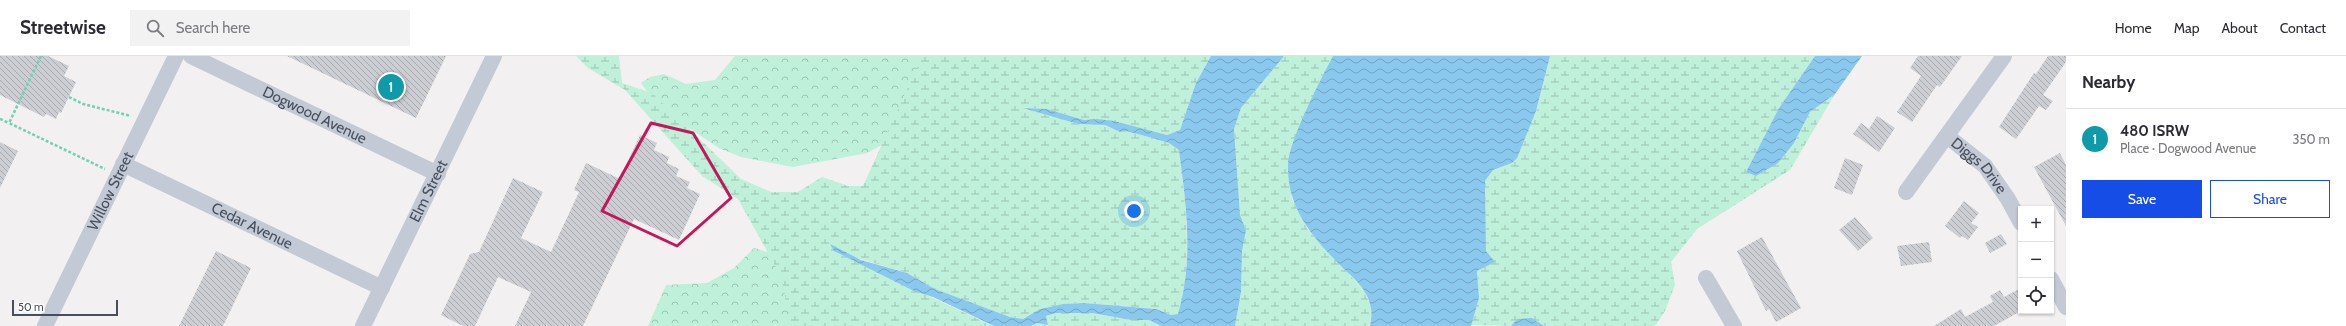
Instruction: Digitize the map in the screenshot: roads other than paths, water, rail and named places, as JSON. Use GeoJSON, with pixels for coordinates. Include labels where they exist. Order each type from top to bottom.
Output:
{"type":"FeatureCollection","features":[{"type":"Feature","properties":{"kind":"street","name":"Willow Street"},"geometry":{"type":"LineString","coordinates":[[45,326],[176,56]]}},
{"type":"Feature","properties":{"kind":"street","name":"Dogwood Avenue"},"geometry":{"type":"LineString","coordinates":[[191,56],[438,174]]}},
{"type":"Feature","properties":{"kind":"street","name":"Elm Street"},"geometry":{"type":"LineString","coordinates":[[363,326],[494,56]]}},
{"type":"Feature","properties":{"kind":"street","name":"Diggs Drive"},"geometry":{"type":"LineString","coordinates":[[1906,192],[2004,56]]}},
{"type":"Feature","properties":{"kind":"street","name":"Diggs Drive"},"geometry":{"type":"LineString","coordinates":[[1947,136],[1985,166],[2008,199],[2018,217]]}},
{"type":"Feature","properties":{"kind":"street","name":"Cedar Avenue"},"geometry":{"type":"LineString","coordinates":[[123,164],[382,288]]}},
{"type":"Feature","properties":{"kind":"street"},"geometry":{"type":"LineString","coordinates":[[1706,278],[1734,326]]}},
{"type":"Feature","properties":{"kind":"street"},"geometry":{"type":"LineString","coordinates":[[2054,284],[2066,306]]}},
{"type":"Feature","properties":{"kind":"water"},"geometry":{"type":"Polygon","coordinates":[[[1211,56],[1284,56],[1241,108],[1234,129],[1240,215],[1246,230],[1242,251],[1241,292],[1235,326],[1161,326],[1149,320],[1131,320],[1092,313],[1056,313],[1046,316],[1048,325],[1037,323],[1031,326],[994,326],[933,297],[914,291],[834,251],[830,244],[861,260],[907,273],[935,289],[1010,317],[1023,319],[1040,309],[1063,304],[1084,303],[1156,309],[1171,315],[1178,314],[1183,294],[1187,253],[1186,211],[1179,150],[1169,143],[1126,131],[1120,132],[1105,125],[1078,124],[1023,108],[1047,109],[1084,120],[1097,119],[1114,121],[1167,135],[1180,130],[1196,83],[1211,56]]]}},
{"type":"Feature","properties":{"kind":"water"},"geometry":{"type":"Polygon","coordinates":[[[1333,56],[1550,56],[1536,111],[1517,158],[1512,163],[1493,170],[1485,181],[1486,251],[1495,262],[1477,271],[1479,298],[1471,326],[1370,326],[1371,308],[1364,291],[1322,246],[1304,223],[1297,210],[1289,181],[1289,155],[1306,110],[1333,56]]]}},
{"type":"Feature","properties":{"kind":"water"},"geometry":{"type":"Polygon","coordinates":[[[1815,56],[1862,56],[1835,94],[1810,112],[1794,143],[1778,163],[1756,176],[1746,172],[1779,108],[1815,56]]]}},
{"type":"Feature","properties":{"kind":"water"},"geometry":{"type":"Polygon","coordinates":[[[1532,318],[1544,326],[1511,326],[1517,319],[1532,318]]]}},
{"type":"Feature","properties":{"kind":"place","name":"480 ISRW"},"geometry":{"type":"Point","coordinates":[391,87]}}]}
